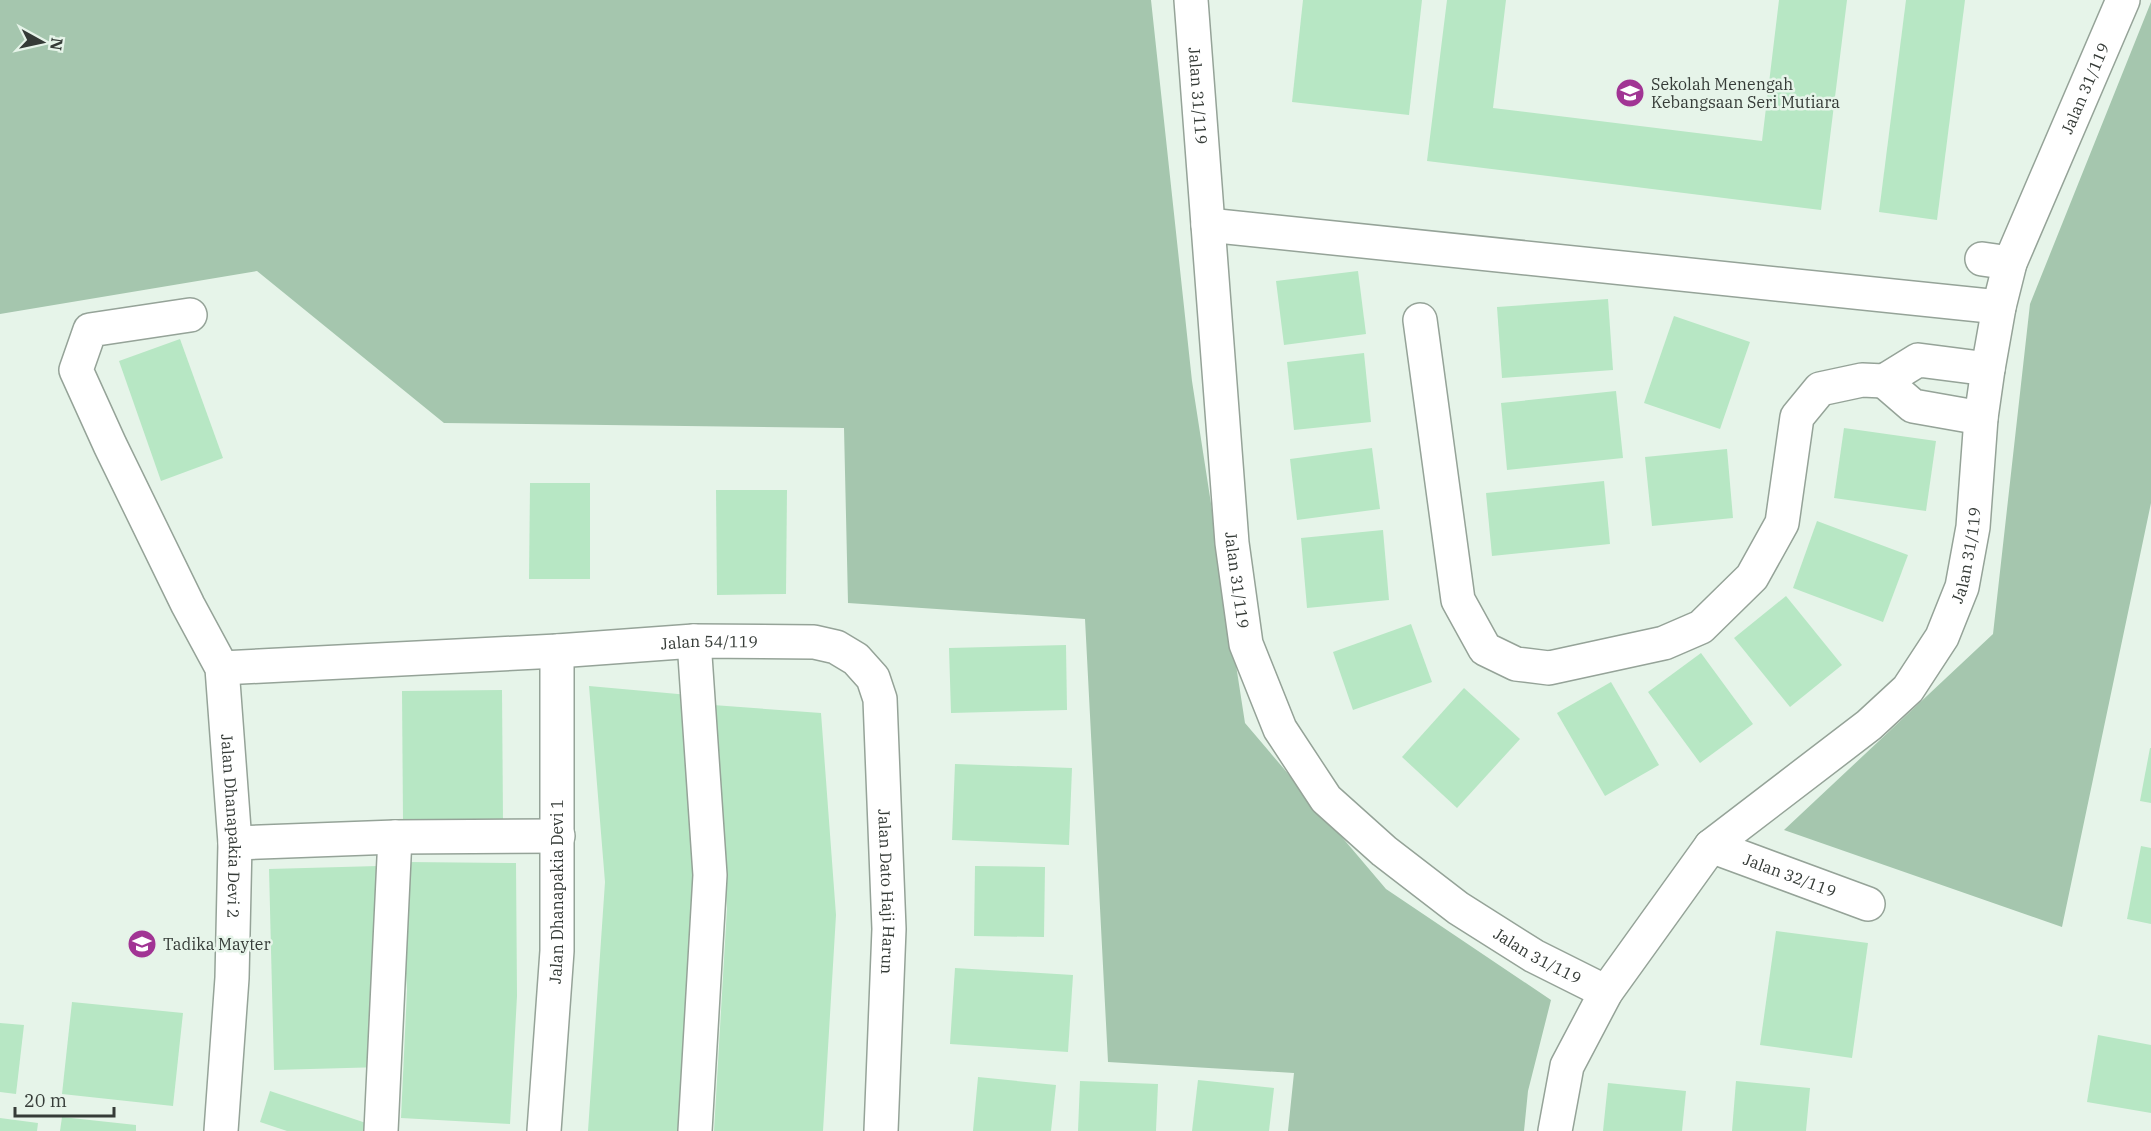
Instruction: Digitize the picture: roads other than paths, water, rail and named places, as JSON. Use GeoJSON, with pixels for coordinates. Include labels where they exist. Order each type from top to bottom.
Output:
{"type":"FeatureCollection","features":[{"type":"Feature","properties":{"kind":"street","name":"Jalan 31/119"},"geometry":{"type":"LineString","coordinates":[[1191,0],[1232,543],[1246,644],[1280,729],[1326,799],[1384,851],[1458,908],[1534,956],[1605,992]]}},
{"type":"Feature","properties":{"kind":"street","name":"Jalan 31/119"},"geometry":{"type":"LineString","coordinates":[[1555,1131],[1567,1066],[1605,992],[1711,846],[1869,725],[1908,689],[1942,637],[1962,587],[1973,527],[1982,418],[1999,307],[1996,261],[2123,0]]}},
{"type":"Feature","properties":{"kind":"street"},"geometry":{"type":"LineString","coordinates":[[1208,225],[1999,307]]}},
{"type":"Feature","properties":{"kind":"street"},"geometry":{"type":"LineString","coordinates":[[190,315],[90,330],[76,370],[188,605],[222,668]]}},
{"type":"Feature","properties":{"kind":"street"},"geometry":{"type":"LineString","coordinates":[[1420,320],[1458,600],[1485,649],[1516,664],[1549,668],[1664,643],[1701,627],[1752,577],[1782,523],[1797,417],[1820,389],[1862,380],[1884,381],[1918,360],[1988,369]]}},
{"type":"Feature","properties":{"kind":"street"},"geometry":{"type":"LineString","coordinates":[[1884,381],[1913,406],[1982,418]]}},
{"type":"Feature","properties":{"kind":"street"},"geometry":{"type":"LineString","coordinates":[[694,641],[710,875],[695,1131]]}},
{"type":"Feature","properties":{"kind":"street","name":"Jalan 54/119"},"geometry":{"type":"LineString","coordinates":[[222,668],[557,651],[694,641],[814,642],[836,647],[856,659]]}},
{"type":"Feature","properties":{"kind":"street","name":"Jalan Dhanapakia Devi 1"},"geometry":{"type":"LineString","coordinates":[[544,1131],[557,951],[557,651]]}},
{"type":"Feature","properties":{"kind":"street","name":"Jalan Dato Haji Harun"},"geometry":{"type":"LineString","coordinates":[[856,659],[873,678],[880,699],[889,929],[881,1131]]}},
{"type":"Feature","properties":{"kind":"street","name":"Jalan Dhanapakia Devi 2"},"geometry":{"type":"LineString","coordinates":[[221,1131],[232,978],[235,843],[222,668]]}},
{"type":"Feature","properties":{"kind":"street"},"geometry":{"type":"LineString","coordinates":[[235,843],[395,837],[558,836]]}},
{"type":"Feature","properties":{"kind":"street"},"geometry":{"type":"LineString","coordinates":[[381,1131],[395,837]]}},
{"type":"Feature","properties":{"kind":"street","name":"Jalan 32/119"},"geometry":{"type":"LineString","coordinates":[[1711,846],[1868,904]]}},
{"type":"Feature","properties":{"kind":"place","name":"Sekolah Menengah Kebangsaan Seri Mutiara"},"geometry":{"type":"Point","coordinates":[1630,93]}},
{"type":"Feature","properties":{"kind":"place","name":"Tadika Mayter"},"geometry":{"type":"Point","coordinates":[142,944]}}]}
